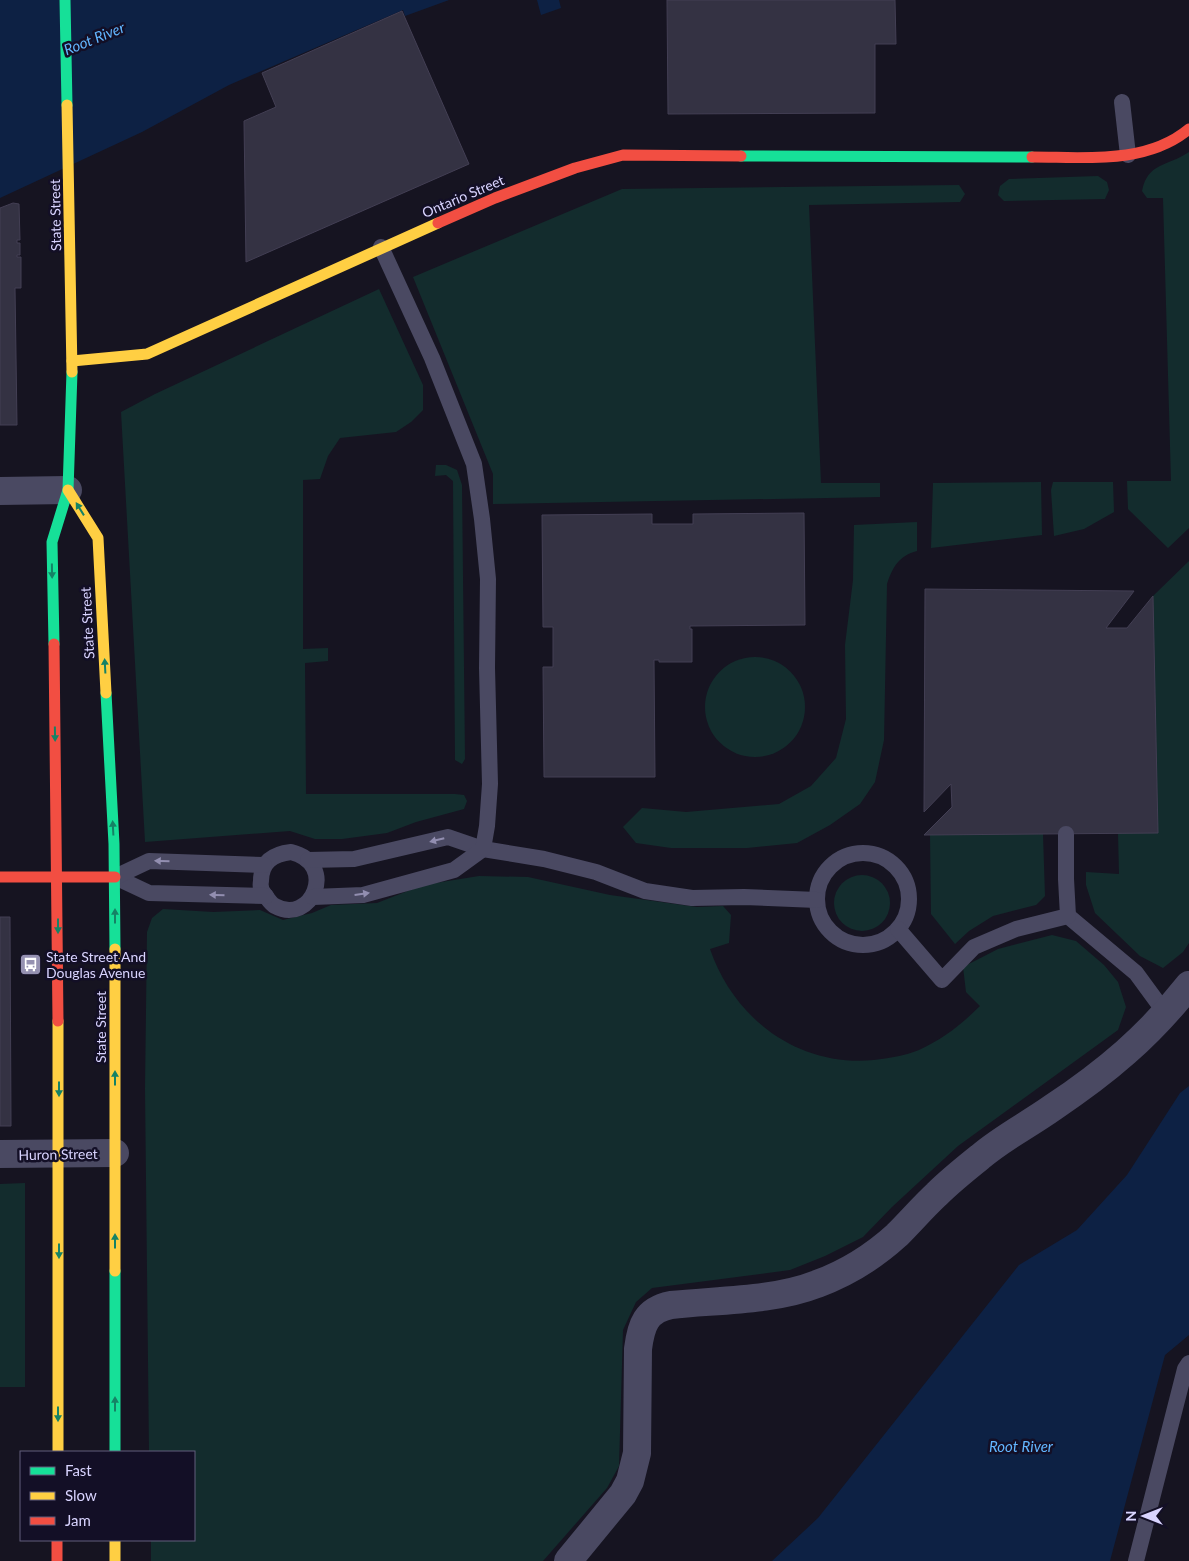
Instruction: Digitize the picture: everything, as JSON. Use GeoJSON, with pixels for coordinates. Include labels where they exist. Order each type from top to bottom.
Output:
{"type":"FeatureCollection","features":[{"type":"Feature","properties":{"kind":"main road","name":"State Street"},"geometry":{"type":"LineString","coordinates":[[58,1451],[59,1154],[52,542],[68,490],[72,361],[65,0]]}},
{"type":"Feature","properties":{"kind":"main road","name":"Ontario Street"},"geometry":{"type":"LineString","coordinates":[[72,361],[147,354],[381,247],[504,194],[575,168],[624,155],[1087,158],[1128,155],[1154,149],[1170,143],[1189,129]]}},
{"type":"Feature","properties":{"kind":"main road","name":"State Street"},"geometry":{"type":"LineString","coordinates":[[68,490],[98,538],[116,877],[116,1451]]}},
{"type":"Feature","properties":{"kind":"main road"},"geometry":{"type":"LineString","coordinates":[[0,877],[116,877]]}},
{"type":"Feature","properties":{"kind":"main road"},"geometry":{"type":"LineString","coordinates":[[57,1561],[58,1541]]}},
{"type":"Feature","properties":{"kind":"main road"},"geometry":{"type":"LineString","coordinates":[[116,1541],[116,1561]]}},
{"type":"Feature","properties":{"kind":"street"},"geometry":{"type":"LineString","coordinates":[[0,491],[68,490]]}},
{"type":"Feature","properties":{"kind":"street"},"geometry":{"type":"LineString","coordinates":[[568,1561],[630,1482],[637,1453],[638,1349],[640,1334],[650,1316],[659,1308],[672,1305],[776,1295],[798,1291],[833,1278],[859,1264],[897,1235],[936,1194],[960,1173],[1010,1134],[1052,1108],[1130,1050],[1166,1014],[1189,985]]}},
{"type":"Feature","properties":{"kind":"street","name":"Huron Street"},"geometry":{"type":"LineString","coordinates":[[0,1154],[116,1153]]}},
{"type":"Feature","properties":{"kind":"lane"},"geometry":{"type":"LineString","coordinates":[[1122,102],[1128,155]]}},
{"type":"Feature","properties":{"kind":"lane"},"geometry":{"type":"LineString","coordinates":[[313,897],[363,895],[454,870],[483,849],[487,826],[490,784],[487,668],[488,579],[474,464],[432,358],[381,247]]}},
{"type":"Feature","properties":{"kind":"lane"},"geometry":{"type":"LineString","coordinates":[[1066,834],[1068,916],[1136,973],[1166,1014]]}},
{"type":"Feature","properties":{"kind":"lane"},"geometry":{"type":"LineString","coordinates":[[308,860],[354,859],[448,838],[483,849],[544,859],[596,872],[645,891],[692,898],[744,897],[817,900]]}},
{"type":"Feature","properties":{"kind":"lane"},"geometry":{"type":"LineString","coordinates":[[291,852],[308,860],[314,868],[317,878],[317,888],[313,897],[299,908],[290,910],[273,906],[262,892],[260,883],[264,865],[272,858],[291,852]]}},
{"type":"Feature","properties":{"kind":"lane"},"geometry":{"type":"LineString","coordinates":[[864,853],[878,856],[891,863],[901,874],[907,887],[909,902],[906,916],[898,929],[888,938],[875,944],[861,946],[848,943],[835,936],[826,927],[819,914],[817,900],[819,886],[826,872],[836,862],[849,855],[864,853]]}},
{"type":"Feature","properties":{"kind":"lane"},"geometry":{"type":"LineString","coordinates":[[116,877],[149,861],[264,865]]}},
{"type":"Feature","properties":{"kind":"lane"},"geometry":{"type":"LineString","coordinates":[[116,877],[149,893],[266,896]]}},
{"type":"Feature","properties":{"kind":"lane"},"geometry":{"type":"LineString","coordinates":[[898,929],[942,980],[974,947],[1016,929],[1068,916]]}},
{"type":"Feature","properties":{"kind":"lane"},"geometry":{"type":"LineString","coordinates":[[1136,1561],[1185,1369],[1189,1363]]}},
{"type":"Feature","properties":{"kind":"green space"},"geometry":{"type":"Polygon","coordinates":[[[1189,152],[1189,528],[1168,548],[1128,509],[1127,481],[1171,481],[1163,198],[1147,198],[1142,191],[1149,175],[1154,170],[1189,152]]]}},
{"type":"Feature","properties":{"kind":"green space"},"geometry":{"type":"Polygon","coordinates":[[[1098,176],[1107,182],[1109,190],[1105,199],[1004,201],[998,195],[1000,186],[1009,179],[1098,176]]]}},
{"type":"Feature","properties":{"kind":"green space"},"geometry":{"type":"Polygon","coordinates":[[[959,185],[965,194],[960,202],[809,205],[821,483],[880,483],[880,497],[493,504],[493,474],[413,277],[622,189],[959,185]]]}},
{"type":"Feature","properties":{"kind":"green space"},"geometry":{"type":"Polygon","coordinates":[[[379,289],[423,385],[423,410],[411,422],[396,432],[340,438],[328,456],[320,479],[303,480],[303,649],[328,648],[328,661],[305,663],[306,794],[455,794],[464,795],[467,801],[464,809],[416,822],[387,833],[342,839],[315,839],[290,831],[145,842],[121,412],[155,394],[379,289]]]}},
{"type":"Feature","properties":{"kind":"green space"},"geometry":{"type":"Polygon","coordinates":[[[436,465],[446,465],[457,470],[462,485],[465,759],[462,764],[455,760],[453,481],[446,475],[435,476],[436,465]]]}},
{"type":"Feature","properties":{"kind":"green space"},"geometry":{"type":"Polygon","coordinates":[[[1041,482],[1042,535],[931,548],[933,483],[1041,482]]]}},
{"type":"Feature","properties":{"kind":"green space"},"geometry":{"type":"Polygon","coordinates":[[[1053,482],[1113,482],[1114,512],[1084,529],[1054,536],[1051,490],[1053,482]]]}},
{"type":"Feature","properties":{"kind":"green space"},"geometry":{"type":"Polygon","coordinates":[[[917,522],[917,551],[901,559],[892,572],[887,584],[884,740],[875,782],[860,804],[830,825],[797,843],[747,848],[671,848],[636,843],[623,827],[642,808],[686,812],[779,804],[811,786],[836,758],[846,719],[845,645],[853,580],[854,525],[917,522]]]}},
{"type":"Feature","properties":{"kind":"green space"},"geometry":{"type":"Polygon","coordinates":[[[1189,561],[1189,943],[1183,952],[1163,968],[1140,956],[1095,913],[1086,885],[1086,872],[1119,874],[1118,833],[1158,832],[1153,596],[1189,561]]]}},
{"type":"Feature","properties":{"kind":"green space"},"geometry":{"type":"Polygon","coordinates":[[[755,657],[765,658],[783,665],[797,679],[804,697],[804,717],[797,735],[783,749],[765,756],[755,757],[745,756],[727,749],[713,735],[706,717],[705,707],[706,697],[713,679],[727,665],[745,658],[755,657]]]}},
{"type":"Feature","properties":{"kind":"green space"},"geometry":{"type":"Polygon","coordinates":[[[1043,834],[1045,896],[1036,905],[993,916],[969,931],[955,944],[931,914],[930,835],[1043,834]]]}},
{"type":"Feature","properties":{"kind":"green space"},"geometry":{"type":"Polygon","coordinates":[[[862,875],[873,877],[882,883],[888,892],[890,903],[888,914],[882,923],[873,929],[862,931],[851,929],[842,923],[836,914],[834,903],[836,892],[842,883],[851,877],[862,875]]]}},
{"type":"Feature","properties":{"kind":"green space"},"geometry":{"type":"Polygon","coordinates":[[[479,876],[528,877],[610,895],[697,907],[723,906],[731,915],[729,943],[710,949],[721,974],[735,997],[752,1017],[772,1033],[795,1046],[820,1055],[846,1060],[891,1058],[928,1046],[952,1031],[980,1006],[966,992],[963,967],[998,949],[1052,935],[1076,941],[1104,965],[1118,982],[1126,1007],[1118,1030],[958,1146],[892,1207],[863,1237],[825,1256],[790,1270],[652,1288],[636,1302],[623,1330],[619,1466],[607,1488],[543,1561],[151,1561],[151,1541],[195,1541],[195,1451],[149,1451],[145,1089],[147,932],[152,918],[163,909],[213,912],[260,910],[283,920],[312,913],[331,905],[377,903],[423,885],[479,876]]]}},
{"type":"Feature","properties":{"kind":"green space"},"geometry":{"type":"Polygon","coordinates":[[[25,1183],[25,1387],[0,1387],[0,1184],[25,1183]]]}},
{"type":"Feature","properties":{"kind":"water","name":"Root River"},"geometry":{"type":"Polygon","coordinates":[[[0,0],[449,0],[405,16],[403,10],[229,85],[142,132],[0,198],[0,0]]]}},
{"type":"Feature","properties":{"kind":"water"},"geometry":{"type":"Polygon","coordinates":[[[537,0],[559,0],[561,8],[541,15],[537,0]]]}},
{"type":"Feature","properties":{"kind":"water","name":"Root River"},"geometry":{"type":"Polygon","coordinates":[[[1189,1086],[1189,1335],[1165,1355],[1110,1561],[772,1561],[818,1518],[1019,1265],[1077,1230],[1127,1175],[1180,1093],[1189,1086]]]}},
{"type":"Feature","properties":{"kind":"building"},"geometry":{"type":"Polygon","coordinates":[[[667,0],[895,0],[896,44],[875,44],[875,113],[668,114],[667,0]]]}},
{"type":"Feature","properties":{"kind":"building"},"geometry":{"type":"Polygon","coordinates":[[[402,11],[469,164],[246,262],[244,121],[276,107],[262,73],[402,11]]]}},
{"type":"Feature","properties":{"kind":"building"},"geometry":{"type":"Polygon","coordinates":[[[13,203],[19,204],[20,240],[17,240],[17,243],[20,243],[20,255],[17,255],[17,257],[21,257],[21,288],[15,288],[17,425],[0,425],[0,208],[13,203]]]}},
{"type":"Feature","properties":{"kind":"building"},"geometry":{"type":"Polygon","coordinates":[[[804,513],[805,625],[690,626],[690,629],[692,629],[692,662],[659,662],[659,660],[654,660],[655,777],[544,777],[543,667],[553,667],[553,627],[543,627],[542,515],[652,514],[652,524],[693,524],[693,514],[804,513]]]}},
{"type":"Feature","properties":{"kind":"building"},"geometry":{"type":"Polygon","coordinates":[[[925,589],[1134,591],[1106,628],[1127,628],[1153,596],[1158,833],[924,835],[952,807],[951,784],[924,812],[925,589]]]}},
{"type":"Feature","properties":{"kind":"building"},"geometry":{"type":"Polygon","coordinates":[[[0,917],[10,917],[11,1126],[0,1126],[0,917]]]}},
{"type":"Feature","properties":{"kind":"traffic: fast"},"geometry":{"type":"LineString","coordinates":[[65,0],[67,105]]}},
{"type":"Feature","properties":{"kind":"traffic: fast"},"geometry":{"type":"LineString","coordinates":[[741,156],[1032,157]]}},
{"type":"Feature","properties":{"kind":"traffic: fast"},"geometry":{"type":"LineString","coordinates":[[54,644],[52,542],[68,490],[72,372]]}},
{"type":"Feature","properties":{"kind":"traffic: fast"},"geometry":{"type":"LineString","coordinates":[[106,693],[114,844],[115,949]]}},
{"type":"Feature","properties":{"kind":"traffic: fast"},"geometry":{"type":"LineString","coordinates":[[115,1271],[115,1451]]}},
{"type":"Feature","properties":{"kind":"traffic: slow"},"geometry":{"type":"LineString","coordinates":[[67,105],[72,372]]}},
{"type":"Feature","properties":{"kind":"traffic: slow"},"geometry":{"type":"LineString","coordinates":[[72,361],[147,354],[438,223]]}},
{"type":"Feature","properties":{"kind":"traffic: slow"},"geometry":{"type":"LineString","coordinates":[[68,490],[98,538],[106,693]]}},
{"type":"Feature","properties":{"kind":"traffic: slow"},"geometry":{"type":"LineString","coordinates":[[115,949],[115,1271]]}},
{"type":"Feature","properties":{"kind":"traffic: slow"},"geometry":{"type":"LineString","coordinates":[[58,1021],[58,1451]]}},
{"type":"Feature","properties":{"kind":"traffic: slow"},"geometry":{"type":"LineString","coordinates":[[115,1541],[115,1561]]}},
{"type":"Feature","properties":{"kind":"traffic: jam"},"geometry":{"type":"LineString","coordinates":[[1032,157],[1093,158],[1134,154],[1154,149],[1172,141],[1189,129]]}},
{"type":"Feature","properties":{"kind":"traffic: jam"},"geometry":{"type":"LineString","coordinates":[[438,223],[495,198],[575,168],[623,155],[741,156]]}},
{"type":"Feature","properties":{"kind":"traffic: jam"},"geometry":{"type":"LineString","coordinates":[[54,644],[58,1021]]}},
{"type":"Feature","properties":{"kind":"traffic: jam"},"geometry":{"type":"LineString","coordinates":[[0,877],[115,877]]}},
{"type":"Feature","properties":{"kind":"traffic: jam"},"geometry":{"type":"LineString","coordinates":[[57,1541],[57,1561]]}},
{"type":"Feature","properties":{"kind":"place","name":"State Street And Douglas Avenue"},"geometry":{"type":"Point","coordinates":[30,964]}}]}
